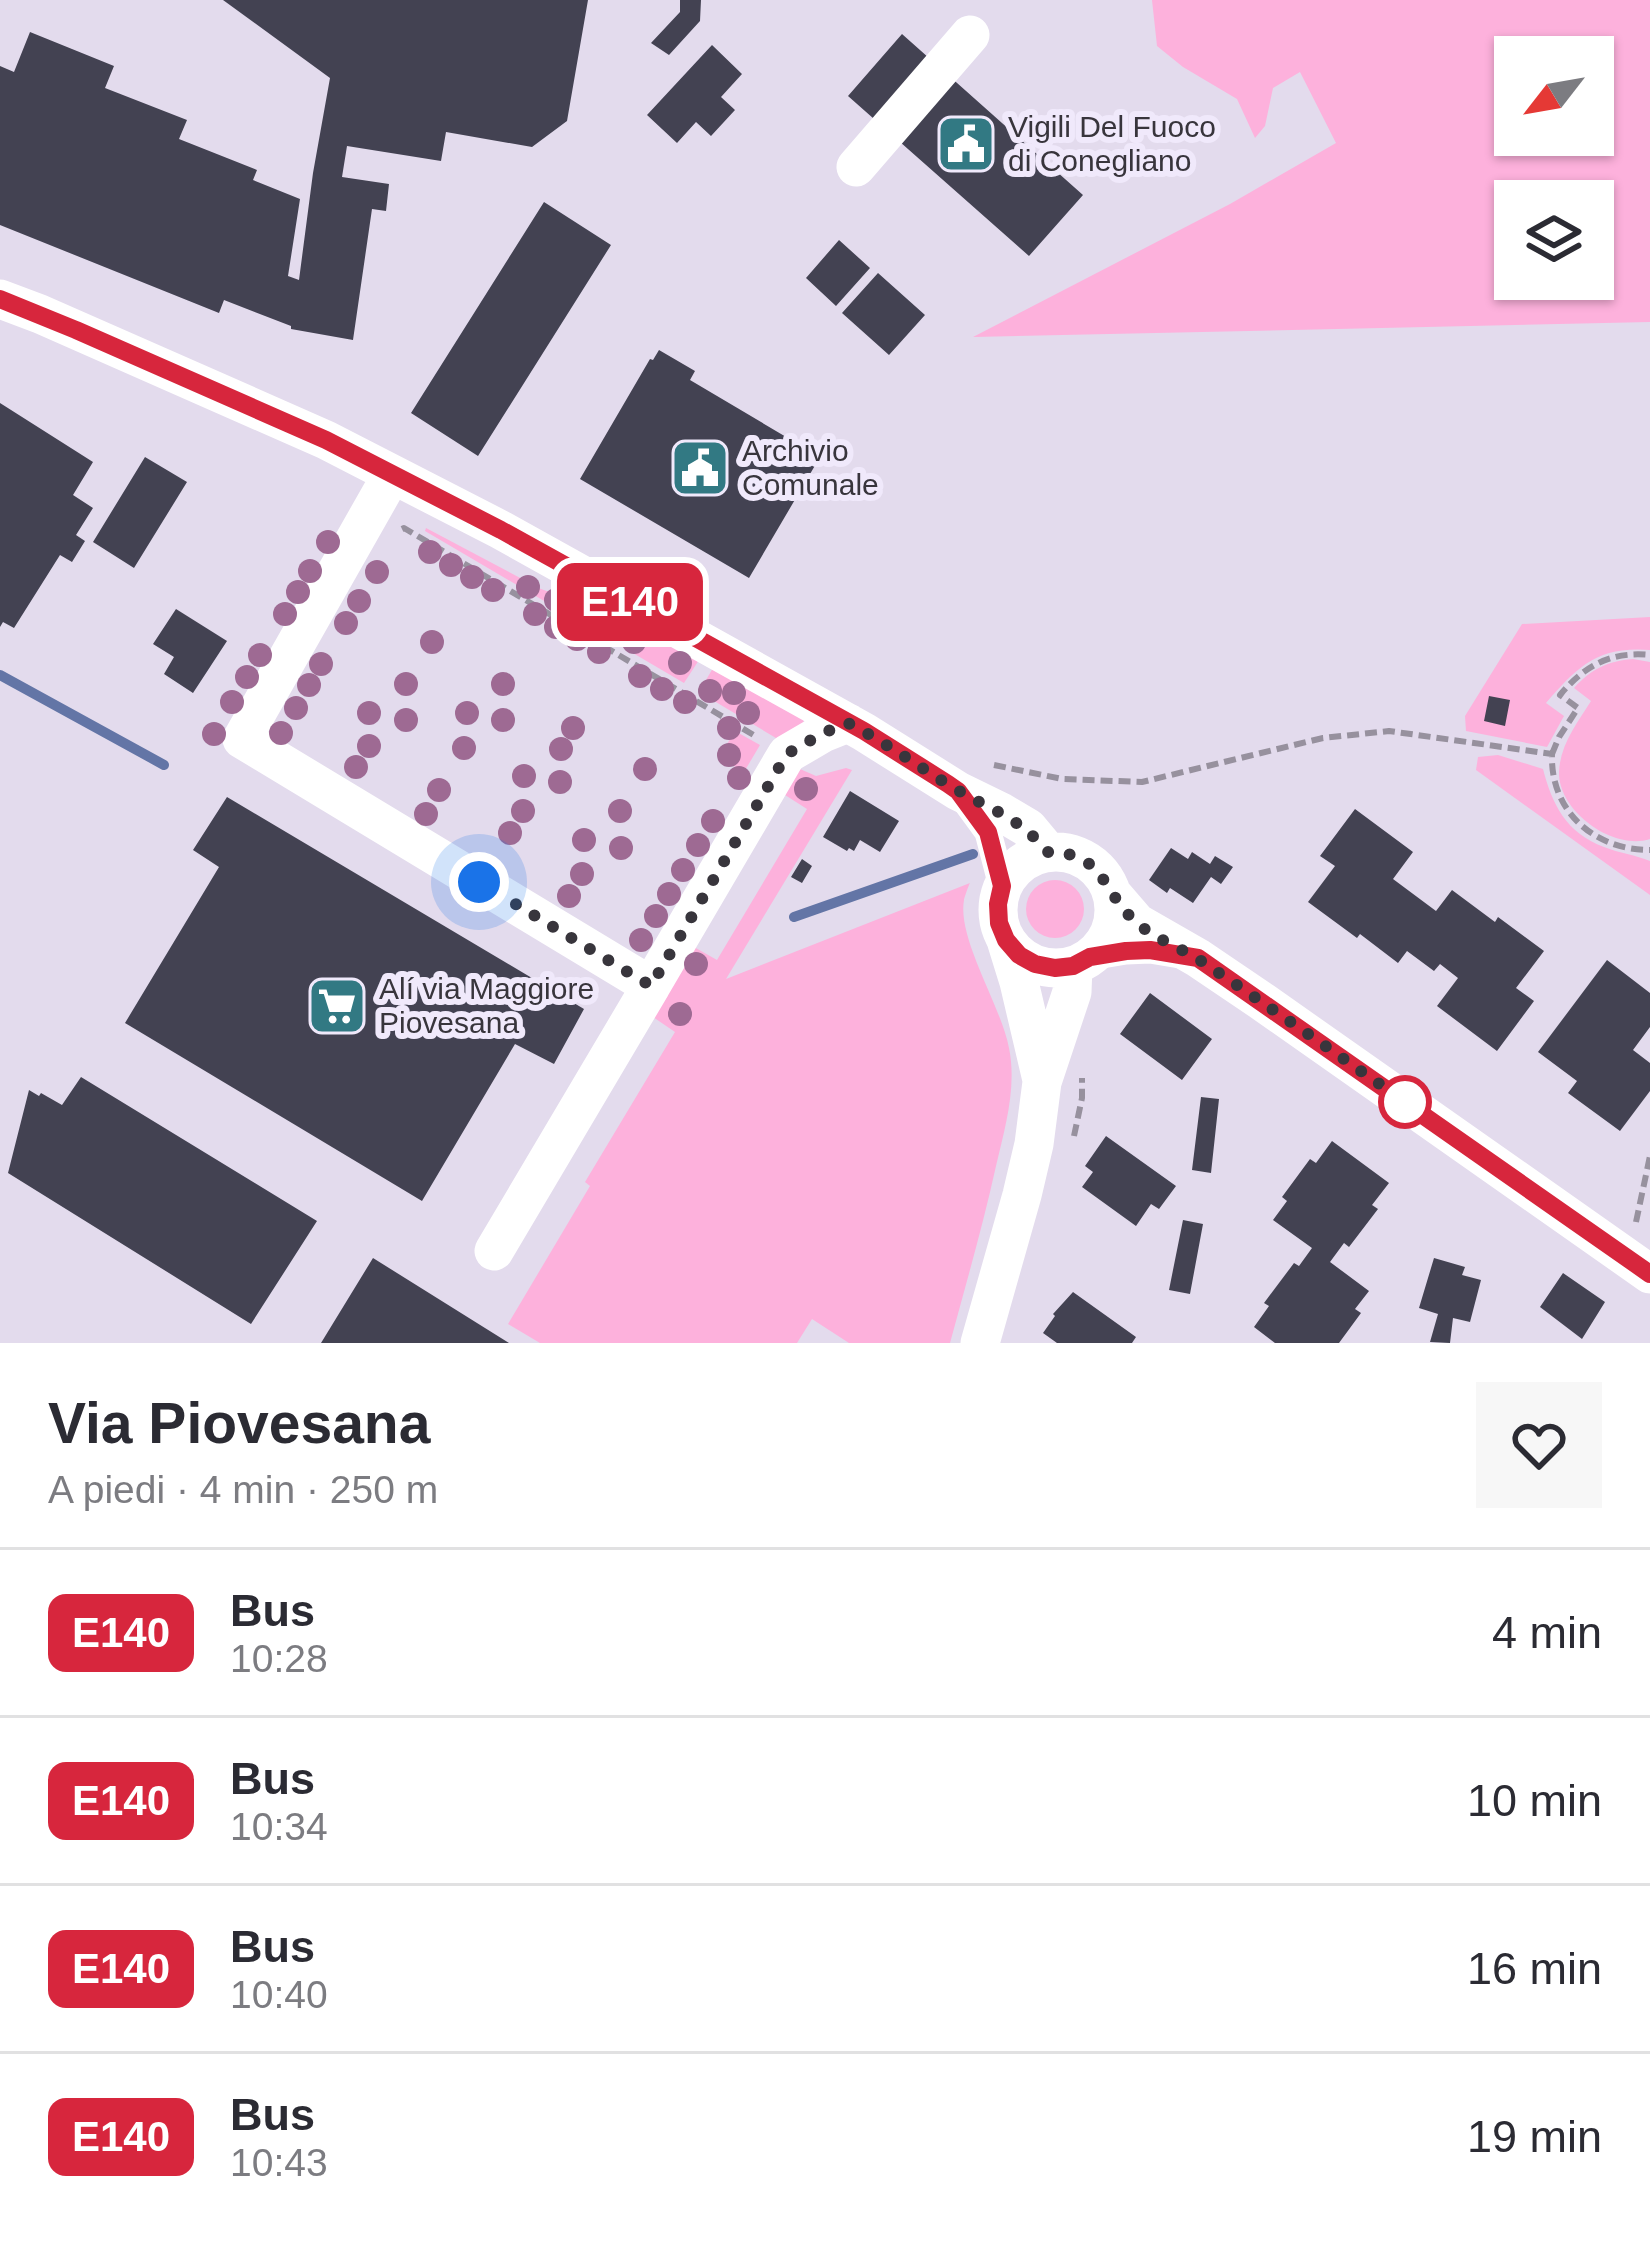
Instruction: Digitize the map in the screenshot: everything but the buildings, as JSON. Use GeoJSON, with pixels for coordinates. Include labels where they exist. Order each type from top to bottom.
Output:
{"type":"FeatureCollection","features":[{"type":"Feature","properties":{"kind":"street"},"geometry":{"type":"LineString","coordinates":[[856,167],[970,36]]}},
{"type":"Feature","properties":{"kind":"street"},"geometry":{"type":"LineString","coordinates":[[0,299],[326,440],[501,530],[1001,812],[1028,828],[1048,852]]}},
{"type":"Feature","properties":{"kind":"street"},"geometry":{"type":"LineString","coordinates":[[391,476],[242,739],[651,986]]}},
{"type":"Feature","properties":{"kind":"street"},"geometry":{"type":"LineString","coordinates":[[494,1251],[787,754],[848,723]]}},
{"type":"Feature","properties":{"kind":"street"},"geometry":{"type":"LineString","coordinates":[[958,791],[988,832],[1002,886]]}},
{"type":"Feature","properties":{"kind":"street"},"geometry":{"type":"LineString","coordinates":[[1042,1082],[998,904],[1010,872],[1023,861],[1048,852],[1070,853],[1100,872],[1137,923],[1198,958],[1650,1274]]}},
{"type":"Feature","properties":{"kind":"street"},"geometry":{"type":"LineString","coordinates":[[980,1343],[1022,1195],[1042,1082],[1082,961],[1102,946],[1109,932],[1112,894]]}},
{"type":"Feature","properties":{"kind":"street"},"geometry":{"type":"LineString","coordinates":[[1006,940],[1019,955],[1055,968],[1150,950],[1198,958]]}},
{"type":"Feature","properties":{"kind":"path"},"geometry":{"type":"LineString","coordinates":[[386,535],[404,528],[769,744]]}},
{"type":"Feature","properties":{"kind":"path"},"geometry":{"type":"LineString","coordinates":[[1650,655],[1605,658],[1560,695],[1578,708],[1552,754],[1551,776],[1567,810],[1580,824],[1611,843],[1650,850]]}},
{"type":"Feature","properties":{"kind":"path"},"geometry":{"type":"LineString","coordinates":[[990,764],[1061,778],[1142,782],[1322,738],[1389,731],[1552,754]]}},
{"type":"Feature","properties":{"kind":"path"},"geometry":{"type":"LineString","coordinates":[[1634,1227],[1650,1156]]}},
{"type":"Feature","properties":{"kind":"shaded area"},"geometry":{"type":"Polygon","coordinates":[[[1152,0],[1650,0],[1650,322],[973,337],[1230,204],[1336,143],[1300,72],[1273,88],[1265,126],[1255,138],[1237,99],[1157,46],[1152,0]]]}},
{"type":"Feature","properties":{"kind":"shaded area"},"geometry":{"type":"Polygon","coordinates":[[[426,528],[541,589],[617,616],[699,660],[684,683],[426,528]]]}},
{"type":"Feature","properties":{"kind":"shaded area"},"geometry":{"type":"Polygon","coordinates":[[[1650,617],[1650,650],[1616,651],[1590,661],[1546,703],[1564,716],[1547,747],[1466,731],[1465,716],[1522,624],[1650,617]]]}},
{"type":"Feature","properties":{"kind":"shaded area"},"geometry":{"type":"Polygon","coordinates":[[[1633,659],[1650,662],[1650,839],[1635,841],[1590,825],[1568,801],[1559,772],[1566,743],[1591,701],[1574,688],[1600,667],[1633,659]]]}},
{"type":"Feature","properties":{"kind":"shaded area"},"geometry":{"type":"Polygon","coordinates":[[[713,668],[804,723],[781,741],[699,692],[713,668]]]}},
{"type":"Feature","properties":{"kind":"shaded area"},"geometry":{"type":"Polygon","coordinates":[[[735,731],[760,745],[744,772],[719,757],[735,731]]]}},
{"type":"Feature","properties":{"kind":"shaded area"},"geometry":{"type":"Polygon","coordinates":[[[1498,755],[1543,769],[1556,805],[1580,834],[1650,861],[1650,895],[1476,770],[1478,757],[1498,755]]]}},
{"type":"Feature","properties":{"kind":"shaded area"},"geometry":{"type":"Polygon","coordinates":[[[800,769],[816,776],[852,770],[726,979],[970,883],[964,900],[967,934],[1004,1031],[1012,1078],[1003,1137],[950,1343],[849,1343],[812,1319],[797,1343],[540,1343],[508,1324],[590,1186],[585,1182],[675,1032],[653,1017],[694,947],[717,960],[807,809],[785,795],[800,769]]]}},
{"type":"Feature","properties":{"kind":"shaded area"},"geometry":{"type":"Polygon","coordinates":[[[1055,880],[1075,889],[1084,909],[1075,929],[1055,938],[1035,929],[1026,909],[1035,889],[1055,880]]]}},
{"type":"Feature","properties":{"kind":"waterway"},"geometry":{"type":"LineString","coordinates":[[0,675],[164,765]]}},
{"type":"Feature","properties":{"kind":"waterway"},"geometry":{"type":"LineString","coordinates":[[794,917],[973,854]]}},
{"type":"Feature","properties":{"kind":"bus line","name":"E140"},"geometry":{"type":"LineString","coordinates":[[0,299],[326,440],[501,530],[864,731],[958,791],[988,832],[1002,886],[999,923],[1019,955],[1055,968],[1126,951],[1198,958],[1650,1274]]}},
{"type":"Feature","properties":{"kind":"place","name":"Vigili Del Fuoco di Conegliano"},"geometry":{"type":"Point","coordinates":[966,144]}},
{"type":"Feature","properties":{"kind":"place","name":"Archivio Comunale"},"geometry":{"type":"Point","coordinates":[700,468]}},
{"type":"Feature","properties":{"kind":"place","name":"Alí via Maggiore Piovesana"},"geometry":{"type":"Point","coordinates":[337,1006]}},
{"type":"Feature","properties":{"kind":"route"},"geometry":{"type":"LineString","coordinates":[[479,882],[651,986],[787,754],[848,723],[1028,828],[1048,852],[1086,860],[1137,923],[1198,958],[1412,1107],[1405,1102]]}}]}
